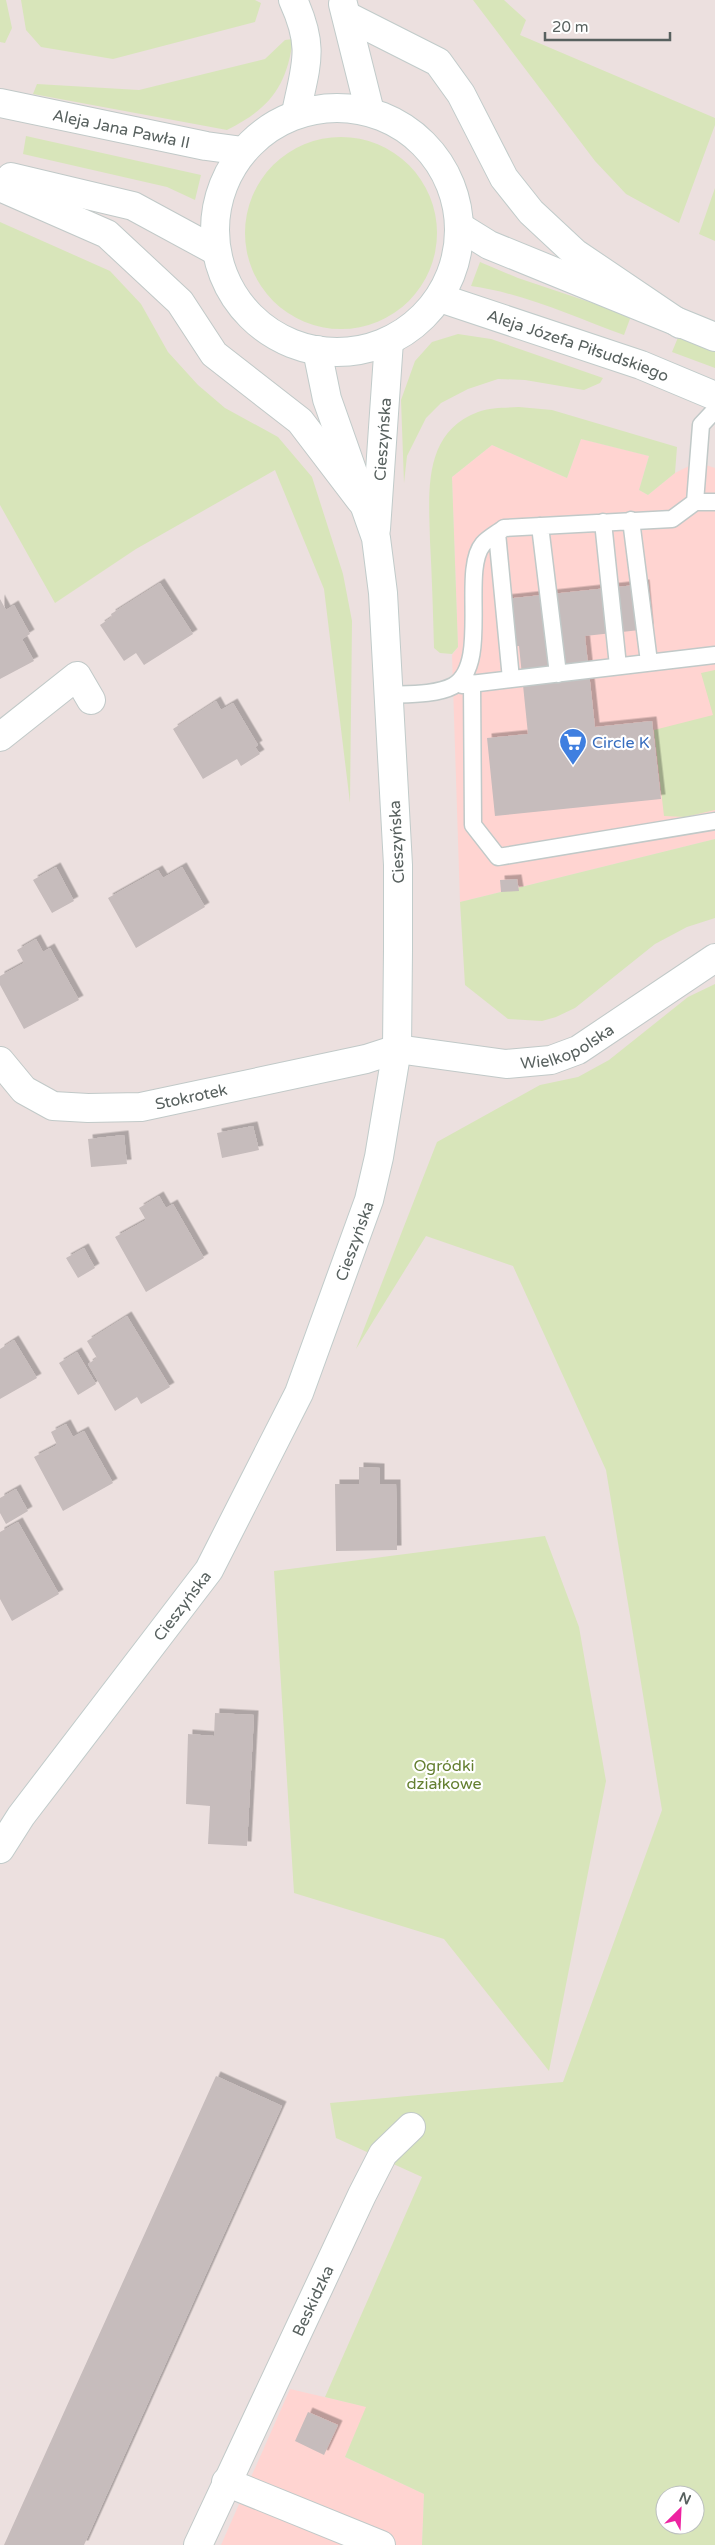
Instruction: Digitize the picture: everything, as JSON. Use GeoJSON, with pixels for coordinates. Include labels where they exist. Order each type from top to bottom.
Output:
{"type":"FeatureCollection","features":[{"type":"Feature","properties":{"kind":"main road"},"geometry":{"type":"LineString","coordinates":[[293,0],[307,35],[308,54],[296,113]]}},
{"type":"Feature","properties":{"kind":"main road"},"geometry":{"type":"LineString","coordinates":[[344,8],[370,112]]}},
{"type":"Feature","properties":{"kind":"main road"},"geometry":{"type":"LineString","coordinates":[[344,8],[438,62],[461,94],[504,178],[531,212],[575,254],[680,324]]}},
{"type":"Feature","properties":{"kind":"main road","name":"Aleja Jana Pawła II"},"geometry":{"type":"LineString","coordinates":[[0,103],[206,146],[243,151]]}},
{"type":"Feature","properties":{"kind":"main road"},"geometry":{"type":"LineString","coordinates":[[331,108],[370,112],[406,128],[434,154],[453,188],[460,227],[456,264],[440,298],[418,322],[390,341],[354,351],[317,350],[286,340],[256,321],[236,297],[222,271],[216,250],[217,207],[226,178],[243,151],[266,129],[296,113],[331,108]]}},
{"type":"Feature","properties":{"kind":"main road"},"geometry":{"type":"LineString","coordinates":[[0,175],[133,206],[216,250]]}},
{"type":"Feature","properties":{"kind":"main road"},"geometry":{"type":"LineString","coordinates":[[0,187],[107,234],[180,302],[214,354],[300,421],[362,504]]}},
{"type":"Feature","properties":{"kind":"main road"},"geometry":{"type":"LineString","coordinates":[[460,227],[489,245],[715,337]]}},
{"type":"Feature","properties":{"kind":"main road","name":"Aleja Józefa Piłsudskiego"},"geometry":{"type":"LineString","coordinates":[[440,298],[641,364],[715,396]]}},
{"type":"Feature","properties":{"kind":"main road","name":"Cieszyńska"},"geometry":{"type":"LineString","coordinates":[[0,1849],[20,1816],[209,1570],[299,1393],[369,1200],[380,1157],[397,1049],[398,865],[383,593],[376,538],[390,341]]}},
{"type":"Feature","properties":{"kind":"main road","name":"Cieszyńska"},"geometry":{"type":"LineString","coordinates":[[317,350],[327,399],[362,504],[376,538]]}},
{"type":"Feature","properties":{"kind":"main road"},"geometry":{"type":"LineString","coordinates":[[0,737],[76,676],[91,700]]}},
{"type":"Feature","properties":{"kind":"main road","name":"Wielkopolska"},"geometry":{"type":"LineString","coordinates":[[397,1049],[506,1064],[551,1060],[578,1050],[715,958]]}},
{"type":"Feature","properties":{"kind":"main road","name":"Stokrotek"},"geometry":{"type":"LineString","coordinates":[[0,1061],[24,1090],[53,1106],[141,1107],[366,1059],[397,1049]]}},
{"type":"Feature","properties":{"kind":"main road","name":"Beskidzka"},"geometry":{"type":"LineString","coordinates":[[198,2545],[362,2195],[383,2154],[411,2127]]}},
{"type":"Feature","properties":{"kind":"main road"},"geometry":{"type":"LineString","coordinates":[[226,2482],[381,2545]]}},
{"type":"Feature","properties":{"kind":"lane"},"geometry":{"type":"LineString","coordinates":[[696,502],[701,425],[715,410]]}},
{"type":"Feature","properties":{"kind":"lane"},"geometry":{"type":"LineString","coordinates":[[453,686],[467,672],[471,655],[476,562],[482,544],[504,528],[672,518],[696,502],[715,502]]}},
{"type":"Feature","properties":{"kind":"lane"},"geometry":{"type":"LineString","coordinates":[[631,520],[649,662]]}},
{"type":"Feature","properties":{"kind":"lane"},"geometry":{"type":"LineString","coordinates":[[603,522],[618,666]]}},
{"type":"Feature","properties":{"kind":"lane"},"geometry":{"type":"LineString","coordinates":[[540,526],[558,674]]}},
{"type":"Feature","properties":{"kind":"lane"},"geometry":{"type":"LineString","coordinates":[[497,534],[511,678]]}},
{"type":"Feature","properties":{"kind":"lane"},"geometry":{"type":"LineString","coordinates":[[388,695],[424,693],[453,686],[511,678],[715,655]]}},
{"type":"Feature","properties":{"kind":"lane"},"geometry":{"type":"LineString","coordinates":[[472,684],[473,825],[498,857],[715,821]]}},
{"type":"Feature","properties":{"kind":"shaded area"},"geometry":{"type":"Polygon","coordinates":[[[581,439],[649,456],[639,490],[648,495],[675,473],[697,462],[715,468],[715,839],[460,902],[452,655],[458,647],[452,477],[492,445],[567,478],[581,439]]]}},
{"type":"Feature","properties":{"kind":"shaded area"},"geometry":{"type":"Polygon","coordinates":[[[290,2389],[367,2407],[345,2457],[424,2494],[422,2545],[221,2545],[290,2389]]]}},
{"type":"Feature","properties":{"kind":"green space"},"geometry":{"type":"Polygon","coordinates":[[[0,0],[6,0],[12,28],[5,43],[0,42],[0,0]]]}},
{"type":"Feature","properties":{"kind":"green space"},"geometry":{"type":"Polygon","coordinates":[[[21,0],[255,0],[261,3],[255,22],[113,59],[41,47],[26,30],[21,0]]]}},
{"type":"Feature","properties":{"kind":"green space"},"geometry":{"type":"Polygon","coordinates":[[[473,0],[504,0],[526,20],[520,35],[715,118],[715,125],[679,223],[626,194],[595,161],[473,0]]]}},
{"type":"Feature","properties":{"kind":"green space"},"geometry":{"type":"Polygon","coordinates":[[[293,39],[286,71],[273,95],[254,114],[227,130],[33,94],[37,84],[139,90],[265,59],[285,40],[293,39]]]}},
{"type":"Feature","properties":{"kind":"green space"},"geometry":{"type":"Polygon","coordinates":[[[26,136],[201,175],[195,200],[167,187],[23,154],[26,136]]]}},
{"type":"Feature","properties":{"kind":"green space"},"geometry":{"type":"Polygon","coordinates":[[[341,137],[369,141],[394,153],[409,165],[421,180],[433,205],[437,233],[433,261],[421,286],[409,301],[394,313],[369,325],[341,329],[313,325],[288,313],[273,301],[261,286],[249,261],[245,233],[249,205],[261,180],[273,165],[288,153],[313,141],[341,137]]]}},
{"type":"Feature","properties":{"kind":"green space"},"geometry":{"type":"Polygon","coordinates":[[[715,188],[715,241],[699,234],[715,188]]]}},
{"type":"Feature","properties":{"kind":"green space"},"geometry":{"type":"Polygon","coordinates":[[[0,222],[110,271],[141,304],[168,352],[198,385],[225,408],[278,437],[312,477],[343,574],[352,621],[350,803],[324,589],[275,470],[136,549],[55,603],[0,505],[0,222]]]}},
{"type":"Feature","properties":{"kind":"green space"},"geometry":{"type":"Polygon","coordinates":[[[480,262],[518,278],[631,316],[624,335],[529,300],[490,289],[471,286],[480,262]]]}},
{"type":"Feature","properties":{"kind":"green space"},"geometry":{"type":"Polygon","coordinates":[[[458,334],[491,339],[603,378],[600,383],[584,390],[525,380],[498,379],[468,389],[441,403],[426,418],[407,456],[404,483],[401,400],[415,361],[432,342],[458,334]]]}},
{"type":"Feature","properties":{"kind":"green space"},"geometry":{"type":"Polygon","coordinates":[[[679,335],[715,348],[715,368],[672,352],[679,335]]]}},
{"type":"Feature","properties":{"kind":"green space"},"geometry":{"type":"Polygon","coordinates":[[[519,407],[552,410],[677,447],[675,473],[648,495],[639,490],[649,456],[581,439],[567,478],[492,445],[452,477],[458,647],[452,654],[440,653],[434,648],[429,504],[433,466],[438,449],[447,434],[460,422],[478,412],[493,408],[519,407]]]}},
{"type":"Feature","properties":{"kind":"green space"},"geometry":{"type":"Polygon","coordinates":[[[715,670],[715,810],[685,817],[664,816],[654,730],[713,715],[701,673],[715,670]]]}},
{"type":"Feature","properties":{"kind":"green space"},"geometry":{"type":"Polygon","coordinates":[[[715,839],[715,918],[687,927],[655,944],[575,1008],[542,1021],[508,1019],[465,985],[460,902],[715,839]]]}},
{"type":"Feature","properties":{"kind":"green space"},"geometry":{"type":"Polygon","coordinates":[[[715,984],[715,2545],[422,2545],[424,2494],[345,2457],[366,2407],[325,2397],[422,2177],[336,2138],[330,2103],[563,2082],[662,1810],[606,1470],[513,1266],[426,1236],[356,1349],[437,1142],[540,1085],[578,1077],[609,1060],[688,997],[715,984]]]}},
{"type":"Feature","properties":{"kind":"green space","name":"Ogródki działkowe"},"geometry":{"type":"Polygon","coordinates":[[[545,1536],[579,1627],[606,1781],[549,2071],[444,1939],[294,1893],[274,1571],[545,1536]]]}},
{"type":"Feature","properties":{"kind":"building"},"geometry":{"type":"Polygon","coordinates":[[[160,583],[193,634],[144,665],[136,653],[124,661],[100,625],[112,617],[111,614],[160,583]]]}},
{"type":"Feature","properties":{"kind":"building"},"geometry":{"type":"Polygon","coordinates":[[[645,584],[649,629],[585,636],[595,727],[652,721],[661,799],[495,816],[487,738],[528,734],[519,646],[501,648],[496,600],[645,584]]]}},
{"type":"Feature","properties":{"kind":"building"},"geometry":{"type":"Polygon","coordinates":[[[0,599],[6,610],[14,605],[30,634],[22,639],[34,661],[0,679],[0,599]]]}},
{"type":"Feature","properties":{"kind":"building"},"geometry":{"type":"Polygon","coordinates":[[[216,701],[221,710],[233,703],[258,745],[255,747],[260,754],[241,766],[237,759],[203,779],[173,729],[216,701]]]}},
{"type":"Feature","properties":{"kind":"building"},"geometry":{"type":"Polygon","coordinates":[[[56,867],[74,901],[52,913],[33,880],[56,867]]]}},
{"type":"Feature","properties":{"kind":"building"},"geometry":{"type":"Polygon","coordinates":[[[182,867],[205,907],[136,948],[108,898],[158,870],[163,878],[182,867]]]}},
{"type":"Feature","properties":{"kind":"building"},"geometry":{"type":"Polygon","coordinates":[[[517,879],[519,891],[501,892],[500,880],[517,879]]]}},
{"type":"Feature","properties":{"kind":"building"},"geometry":{"type":"Polygon","coordinates":[[[36,939],[43,952],[50,948],[79,1000],[24,1029],[0,985],[0,976],[24,963],[17,950],[36,939]]]}},
{"type":"Feature","properties":{"kind":"building"},"geometry":{"type":"Polygon","coordinates":[[[253,1126],[259,1150],[222,1158],[217,1133],[253,1126]]]}},
{"type":"Feature","properties":{"kind":"building"},"geometry":{"type":"Polygon","coordinates":[[[124,1135],[127,1164],[91,1167],[88,1139],[124,1135]]]}},
{"type":"Feature","properties":{"kind":"building"},"geometry":{"type":"Polygon","coordinates":[[[159,1196],[166,1208],[173,1204],[204,1258],[146,1292],[115,1237],[146,1220],[139,1208],[159,1196]]]}},
{"type":"Feature","properties":{"kind":"building"},"geometry":{"type":"Polygon","coordinates":[[[84,1248],[95,1268],[78,1278],[66,1258],[84,1248]]]}},
{"type":"Feature","properties":{"kind":"building"},"geometry":{"type":"Polygon","coordinates":[[[127,1316],[170,1387],[141,1404],[137,1397],[115,1411],[88,1364],[97,1358],[87,1341],[127,1316]]]}},
{"type":"Feature","properties":{"kind":"building"},"geometry":{"type":"Polygon","coordinates":[[[14,1340],[37,1378],[0,1399],[0,1349],[14,1340]]]}},
{"type":"Feature","properties":{"kind":"building"},"geometry":{"type":"Polygon","coordinates":[[[77,1352],[96,1384],[78,1395],[59,1363],[77,1352]]]}},
{"type":"Feature","properties":{"kind":"building"},"geometry":{"type":"Polygon","coordinates":[[[66,1424],[73,1437],[84,1431],[113,1483],[63,1511],[34,1457],[57,1445],[51,1432],[66,1424]]]}},
{"type":"Feature","properties":{"kind":"building"},"geometry":{"type":"Polygon","coordinates":[[[359,1467],[380,1468],[380,1484],[396,1484],[397,1550],[336,1551],[335,1484],[359,1484],[359,1467]]]}},
{"type":"Feature","properties":{"kind":"building"},"geometry":{"type":"Polygon","coordinates":[[[16,1489],[28,1511],[6,1524],[0,1513],[0,1498],[16,1489]]]}},
{"type":"Feature","properties":{"kind":"building"},"geometry":{"type":"Polygon","coordinates":[[[18,1522],[59,1594],[12,1621],[0,1599],[0,1532],[18,1522]]]}},
{"type":"Feature","properties":{"kind":"building"},"geometry":{"type":"Polygon","coordinates":[[[215,1713],[254,1715],[247,1846],[208,1844],[210,1806],[186,1804],[188,1734],[214,1736],[215,1713]]]}},
{"type":"Feature","properties":{"kind":"building"},"geometry":{"type":"Polygon","coordinates":[[[216,2076],[282,2106],[84,2545],[4,2545],[216,2076]]]}},
{"type":"Feature","properties":{"kind":"building"},"geometry":{"type":"Polygon","coordinates":[[[308,2412],[338,2425],[324,2455],[295,2441],[308,2412]]]}},
{"type":"Feature","properties":{"kind":"place","name":"Circle K"},"geometry":{"type":"Point","coordinates":[573,766]}}]}
